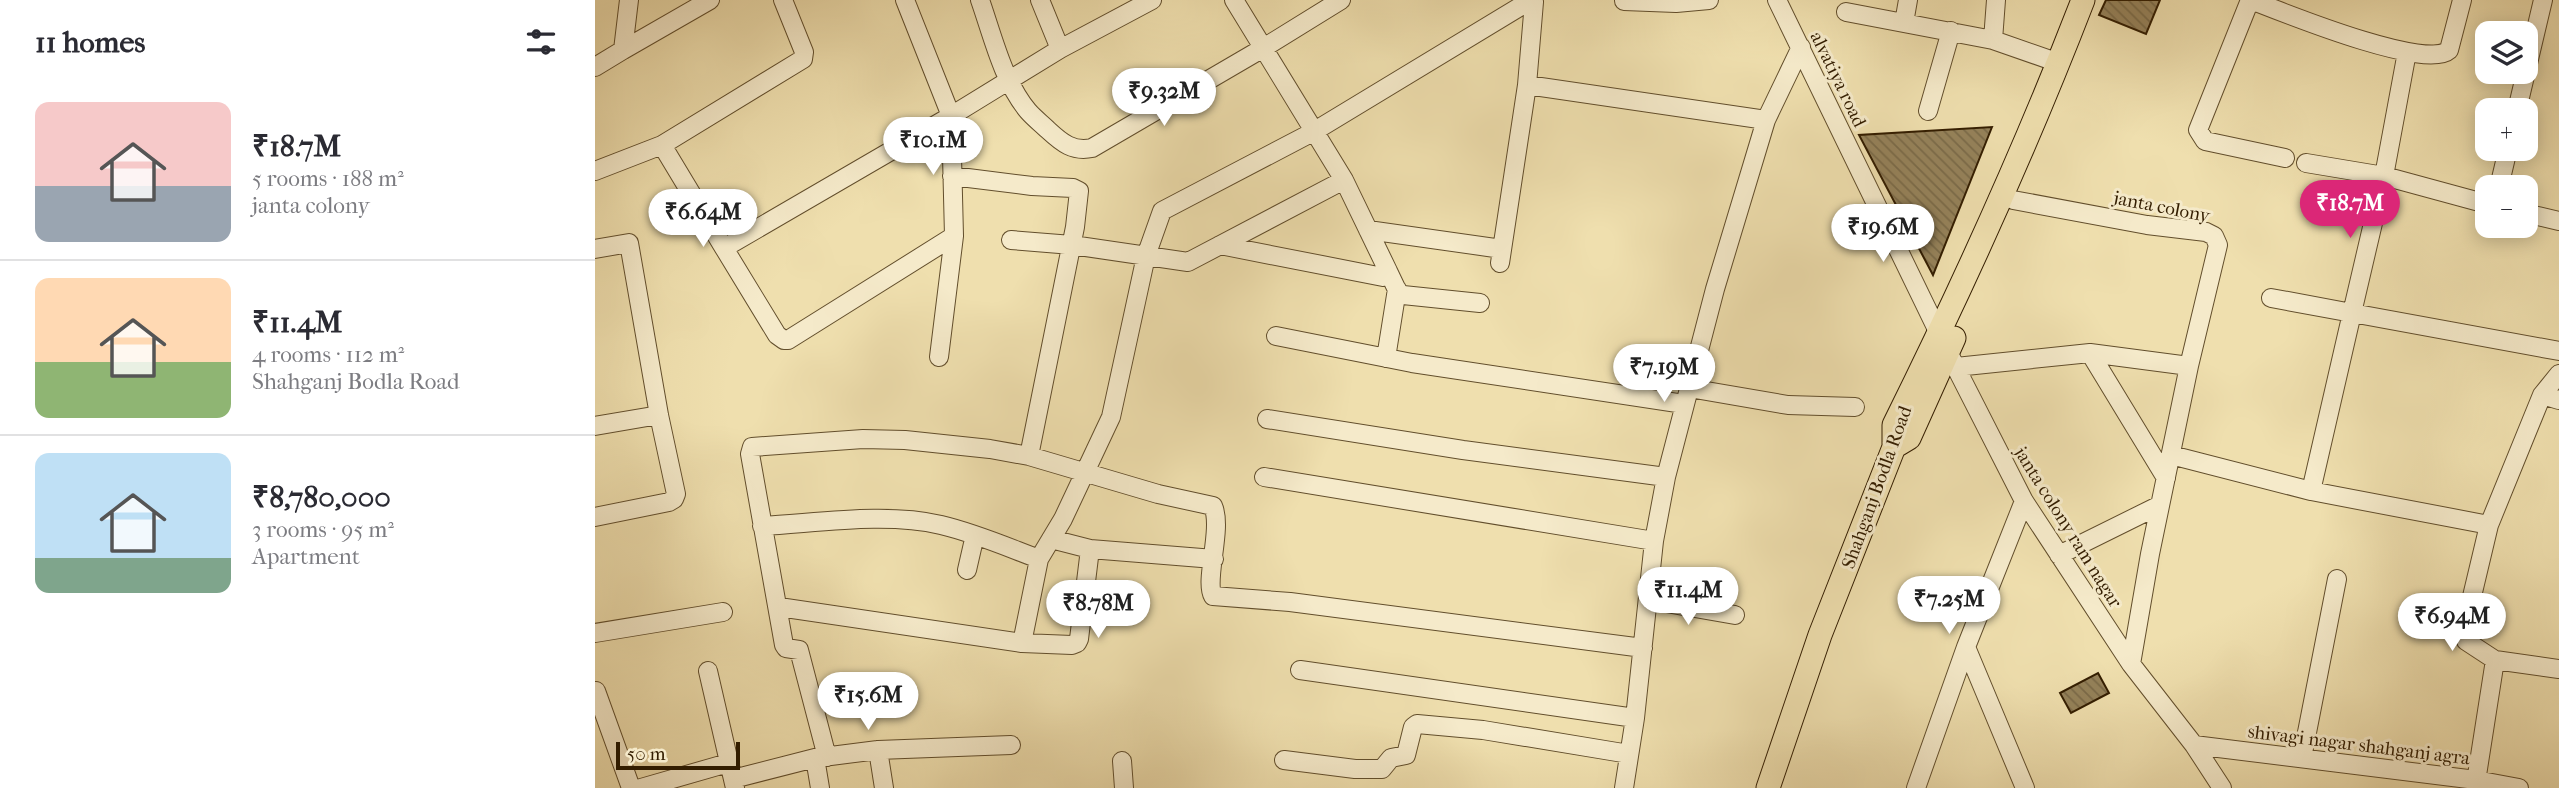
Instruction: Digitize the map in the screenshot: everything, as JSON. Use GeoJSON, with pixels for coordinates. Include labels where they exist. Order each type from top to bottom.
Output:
{"type":"FeatureCollection","features":[{"type":"Feature","properties":{"kind":"main road"},"geometry":{"type":"LineString","coordinates":[[1948,351],[2083,0]]}},
{"type":"Feature","properties":{"kind":"main road"},"geometry":{"type":"LineString","coordinates":[[1948,351],[2013,200],[2093,0]]}},
{"type":"Feature","properties":{"kind":"main road","name":"Shahganj Bodla Road"},"geometry":{"type":"LineString","coordinates":[[1768,788],[1820,635],[1894,447],[1909,438],[1948,351]]}},
{"type":"Feature","properties":{"kind":"street"},"geometry":{"type":"LineString","coordinates":[[623,50],[629,0]]}},
{"type":"Feature","properties":{"kind":"street"},"geometry":{"type":"LineString","coordinates":[[595,67],[711,0]]}},
{"type":"Feature","properties":{"kind":"street"},"geometry":{"type":"LineString","coordinates":[[595,171],[662,145],[803,58],[804,52],[783,0]]}},
{"type":"Feature","properties":{"kind":"street"},"geometry":{"type":"LineString","coordinates":[[905,0],[951,116],[954,236],[939,357]]}},
{"type":"Feature","properties":{"kind":"street"},"geometry":{"type":"LineString","coordinates":[[980,0],[1009,80],[1029,112],[1062,142],[1083,150],[1092,148],[1341,0]]}},
{"type":"Feature","properties":{"kind":"street"},"geometry":{"type":"LineString","coordinates":[[1040,0],[1060,49]]}},
{"type":"Feature","properties":{"kind":"street"},"geometry":{"type":"LineString","coordinates":[[725,248],[1060,49],[1152,0]]}},
{"type":"Feature","properties":{"kind":"street"},"geometry":{"type":"LineString","coordinates":[[1234,0],[1344,180],[1397,289],[1403,295],[1480,303]]}},
{"type":"Feature","properties":{"kind":"street"},"geometry":{"type":"LineString","coordinates":[[1022,643],[1039,559],[1087,472],[1111,417],[1146,256],[1162,211],[1313,132],[1531,0],[1534,2],[1527,85],[1501,256],[1368,230]]}},
{"type":"Feature","properties":{"kind":"street"},"geometry":{"type":"LineString","coordinates":[[1624,1],[1666,3],[1709,0]]}},
{"type":"Feature","properties":{"kind":"street","name":"alvatiya road"},"geometry":{"type":"LineString","coordinates":[[1777,0],[1948,351]]}},
{"type":"Feature","properties":{"kind":"street"},"geometry":{"type":"LineString","coordinates":[[1903,23],[1908,0]]}},
{"type":"Feature","properties":{"kind":"street"},"geometry":{"type":"LineString","coordinates":[[1993,40],[1996,0]]}},
{"type":"Feature","properties":{"kind":"street"},"geometry":{"type":"LineString","coordinates":[[2285,158],[2205,141],[2198,130],[2251,0],[2361,40],[2407,52],[2439,55],[2449,50],[2462,0]]}},
{"type":"Feature","properties":{"kind":"street"},"geometry":{"type":"LineString","coordinates":[[2520,98],[2543,0]]}},
{"type":"Feature","properties":{"kind":"street"},"geometry":{"type":"LineString","coordinates":[[1846,12],[1993,40],[2059,63]]}},
{"type":"Feature","properties":{"kind":"street"},"geometry":{"type":"LineString","coordinates":[[1928,111],[1951,31]]}},
{"type":"Feature","properties":{"kind":"street"},"geometry":{"type":"LineString","coordinates":[[1624,788],[1635,718],[1654,541],[1666,477],[1715,289],[1766,120],[1801,47]]}},
{"type":"Feature","properties":{"kind":"street"},"geometry":{"type":"LineString","coordinates":[[2311,491],[2384,176],[2407,52]]}},
{"type":"Feature","properties":{"kind":"street"},"geometry":{"type":"LineString","coordinates":[[1527,85],[1766,120]]}},
{"type":"Feature","properties":{"kind":"street"},"geometry":{"type":"LineString","coordinates":[[662,145],[777,335],[784,340],[954,236]]}},
{"type":"Feature","properties":{"kind":"street"},"geometry":{"type":"LineString","coordinates":[[2306,163],[2384,176],[2475,201]]}},
{"type":"Feature","properties":{"kind":"street"},"geometry":{"type":"LineString","coordinates":[[952,176],[1078,189],[1072,245],[1029,456]]}},
{"type":"Feature","properties":{"kind":"street"},"geometry":{"type":"LineString","coordinates":[[1011,240],[1072,245],[1186,262],[1344,180]]}},
{"type":"Feature","properties":{"kind":"street","name":"janta colony"},"geometry":{"type":"LineString","coordinates":[[2013,200],[2147,225],[2206,232],[2214,236],[2218,245],[2160,505],[2131,664]]}},
{"type":"Feature","properties":{"kind":"street"},"geometry":{"type":"LineString","coordinates":[[2538,216],[2559,221]]}},
{"type":"Feature","properties":{"kind":"street"},"geometry":{"type":"LineString","coordinates":[[595,249],[629,243],[675,497],[669,502],[595,517]]}},
{"type":"Feature","properties":{"kind":"street"},"geometry":{"type":"LineString","coordinates":[[1220,245],[1383,277],[1388,271]]}},
{"type":"Feature","properties":{"kind":"street"},"geometry":{"type":"LineString","coordinates":[[1386,358],[1397,289]]}},
{"type":"Feature","properties":{"kind":"street"},"geometry":{"type":"LineString","coordinates":[[2271,299],[2559,351]]}},
{"type":"Feature","properties":{"kind":"street"},"geometry":{"type":"LineString","coordinates":[[1276,336],[1386,358],[1686,396],[1788,405],[1855,407]]}},
{"type":"Feature","properties":{"kind":"street"},"geometry":{"type":"LineString","coordinates":[[1948,351],[2090,352],[2189,366]]}},
{"type":"Feature","properties":{"kind":"street","name":"janta colony ram nagar"},"geometry":{"type":"LineString","coordinates":[[1948,351],[2024,500],[2131,664]]}},
{"type":"Feature","properties":{"kind":"street"},"geometry":{"type":"LineString","coordinates":[[2090,352],[2166,478]]}},
{"type":"Feature","properties":{"kind":"street"},"geometry":{"type":"LineString","coordinates":[[2559,374],[2489,526],[2464,630],[2466,641],[2495,660],[2559,669]]}},
{"type":"Feature","properties":{"kind":"street"},"geometry":{"type":"LineString","coordinates":[[595,426],[659,415]]}},
{"type":"Feature","properties":{"kind":"street"},"geometry":{"type":"LineString","coordinates":[[1267,419],[1464,450],[1666,477]]}},
{"type":"Feature","properties":{"kind":"street"},"geometry":{"type":"LineString","coordinates":[[820,788],[821,757],[799,650],[785,647],[750,454],[752,446],[863,439],[905,440],[1029,456],[1158,494],[1213,506],[1216,514],[1210,591],[1213,596],[1290,601],[1643,649]]}},
{"type":"Feature","properties":{"kind":"street"},"geometry":{"type":"LineString","coordinates":[[2171,455],[2311,491],[2489,526]]}},
{"type":"Feature","properties":{"kind":"street"},"geometry":{"type":"LineString","coordinates":[[1264,477],[1654,541]]}},
{"type":"Feature","properties":{"kind":"street"},"geometry":{"type":"LineString","coordinates":[[1916,788],[1966,647],[2024,500]]}},
{"type":"Feature","properties":{"kind":"street"},"geometry":{"type":"LineString","coordinates":[[2059,555],[2160,505]]}},
{"type":"Feature","properties":{"kind":"street"},"geometry":{"type":"LineString","coordinates":[[762,526],[862,520],[939,524],[1039,559]]}},
{"type":"Feature","properties":{"kind":"street"},"geometry":{"type":"LineString","coordinates":[[967,570],[975,535]]}},
{"type":"Feature","properties":{"kind":"street"},"geometry":{"type":"LineString","coordinates":[[1051,539],[1090,549],[1214,559]]}},
{"type":"Feature","properties":{"kind":"street"},"geometry":{"type":"LineString","coordinates":[[779,607],[1022,643],[1072,645],[1077,643],[1090,549]]}},
{"type":"Feature","properties":{"kind":"street"},"geometry":{"type":"LineString","coordinates":[[2302,758],[2337,579]]}},
{"type":"Feature","properties":{"kind":"street"},"geometry":{"type":"LineString","coordinates":[[1649,600],[1735,615]]}},
{"type":"Feature","properties":{"kind":"street"},"geometry":{"type":"LineString","coordinates":[[595,633],[723,612]]}},
{"type":"Feature","properties":{"kind":"street"},"geometry":{"type":"LineString","coordinates":[[1966,647],[2025,788]]}},
{"type":"Feature","properties":{"kind":"street"},"geometry":{"type":"LineString","coordinates":[[2476,784],[2495,660]]}},
{"type":"Feature","properties":{"kind":"street"},"geometry":{"type":"LineString","coordinates":[[2131,664],[2194,745],[2222,788]]}},
{"type":"Feature","properties":{"kind":"street"},"geometry":{"type":"LineString","coordinates":[[1300,670],[1635,718]]}},
{"type":"Feature","properties":{"kind":"street"},"geometry":{"type":"LineString","coordinates":[[708,671],[732,777]]}},
{"type":"Feature","properties":{"kind":"street"},"geometry":{"type":"LineString","coordinates":[[596,691],[631,788]]}},
{"type":"Feature","properties":{"kind":"street"},"geometry":{"type":"LineString","coordinates":[[1284,760],[1355,769],[1382,769],[1391,758],[1406,755],[1413,727],[1417,724],[1483,730],[1629,754]]}},
{"type":"Feature","properties":{"kind":"street"},"geometry":{"type":"LineString","coordinates":[[641,788],[732,777],[821,757],[878,750],[1011,745]]}},
{"type":"Feature","properties":{"kind":"street","name":"shivagi nagar shahganj agra"},"geometry":{"type":"LineString","coordinates":[[2194,745],[2519,788]]}},
{"type":"Feature","properties":{"kind":"street"},"geometry":{"type":"LineString","coordinates":[[878,750],[884,788]]}},
{"type":"Feature","properties":{"kind":"street"},"geometry":{"type":"LineString","coordinates":[[1122,761],[1123,788]]}},
{"type":"Feature","properties":{"kind":"building"},"geometry":{"type":"Polygon","coordinates":[[[2106,0],[2160,0],[2146,34],[2099,15],[2106,0]]]}},
{"type":"Feature","properties":{"kind":"building"},"geometry":{"type":"Polygon","coordinates":[[[1992,127],[1933,275],[1859,135],[1992,127]]]}},
{"type":"Feature","properties":{"kind":"building"},"geometry":{"type":"Polygon","coordinates":[[[2098,673],[2109,693],[2071,713],[2060,693],[2098,673]]]}}]}
